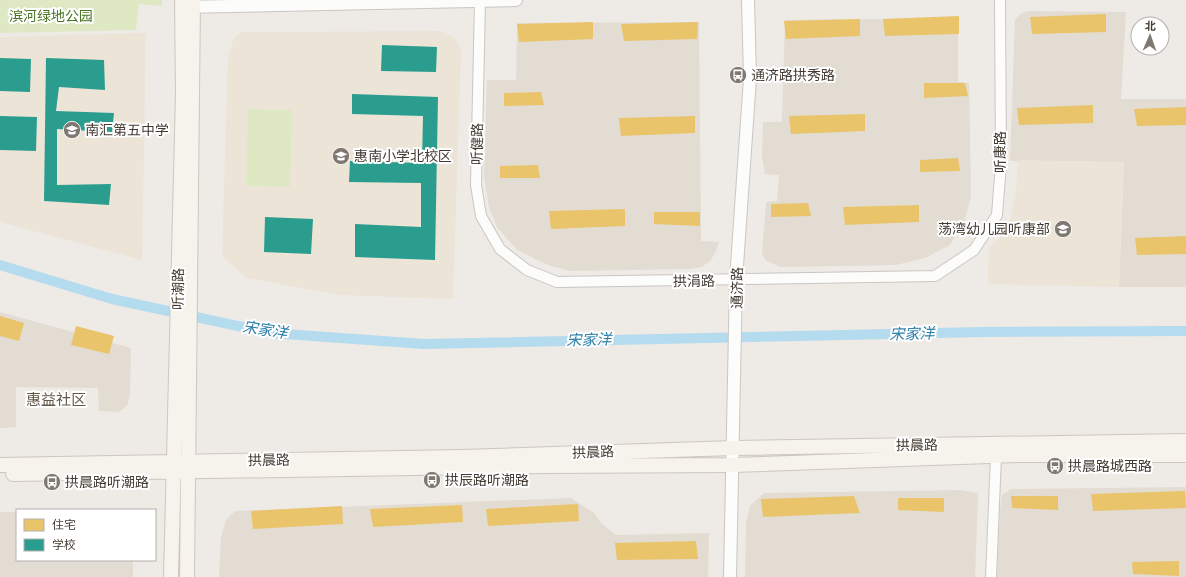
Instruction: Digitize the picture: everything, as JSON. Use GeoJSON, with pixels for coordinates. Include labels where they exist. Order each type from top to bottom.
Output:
{"type":"FeatureCollection","features":[{"type":"Feature","properties":{"kind":"main road","name":"听潮路"},"geometry":{"type":"LineString","coordinates":[[187,577],[188,467],[184,352],[185,277],[183,93],[188,3]]}},
{"type":"Feature","properties":{"kind":"main road","name":"听潮路"},"geometry":{"type":"LineString","coordinates":[[171,577],[173,467],[184,352]]}},
{"type":"Feature","properties":{"kind":"main road","name":"拱晨路"},"geometry":{"type":"LineString","coordinates":[[188,467],[733,448],[1186,441]]}},
{"type":"Feature","properties":{"kind":"main road","name":"拱晨路"},"geometry":{"type":"LineString","coordinates":[[0,465],[173,467],[733,465],[996,456],[1186,455]]}},
{"type":"Feature","properties":{"kind":"main road","name":"拱晨路"},"geometry":{"type":"LineString","coordinates":[[0,474],[173,467]]}},
{"type":"Feature","properties":{"kind":"street","name":"听健路"},"geometry":{"type":"LineString","coordinates":[[480,0],[476,185],[481,216],[500,249],[527,270]]}},
{"type":"Feature","properties":{"kind":"street"},"geometry":{"type":"LineString","coordinates":[[188,3],[516,0]]}},
{"type":"Feature","properties":{"kind":"street","name":"通济路"},"geometry":{"type":"LineString","coordinates":[[730,577],[737,304],[736,280],[748,109],[748,0]]}},
{"type":"Feature","properties":{"kind":"street","name":"听康路"},"geometry":{"type":"LineString","coordinates":[[935,276],[974,250],[997,215],[1001,164],[1000,0]]}},
{"type":"Feature","properties":{"kind":"street","name":"拱涓路"},"geometry":{"type":"LineString","coordinates":[[527,270],[557,282],[935,276]]}},
{"type":"Feature","properties":{"kind":"street"},"geometry":{"type":"LineString","coordinates":[[991,577],[996,456]]}},
{"type":"Feature","properties":{"kind":"shaded area"},"geometry":{"type":"Polygon","coordinates":[[[1027,11],[1126,12],[1121,99],[1186,99],[1186,287],[1119,287],[1124,162],[1010,161],[1015,20],[1020,14],[1027,11]]]}},
{"type":"Feature","properties":{"kind":"shaded area"},"geometry":{"type":"Polygon","coordinates":[[[958,18],[958,82],[969,83],[971,196],[964,223],[950,245],[925,258],[896,265],[780,267],[765,260],[762,253],[766,202],[777,201],[779,175],[765,174],[762,157],[763,122],[782,122],[785,20],[958,18]]]}},
{"type":"Feature","properties":{"kind":"shaded area"},"geometry":{"type":"Polygon","coordinates":[[[699,22],[701,241],[719,242],[711,260],[702,267],[689,269],[570,271],[548,265],[517,250],[497,227],[489,207],[484,177],[487,80],[516,80],[517,23],[699,22]]]}},
{"type":"Feature","properties":{"kind":"shaded area","name":"惠南小学北校区"},"geometry":{"type":"Polygon","coordinates":[[[441,31],[453,37],[457,41],[461,50],[453,299],[341,295],[247,278],[222,256],[228,57],[234,38],[242,32],[441,31]]]}},
{"type":"Feature","properties":{"kind":"shaded area","name":"南汇第五中学"},"geometry":{"type":"Polygon","coordinates":[[[146,33],[142,260],[0,222],[0,37],[146,33]]]}},
{"type":"Feature","properties":{"kind":"shaded area","name":"荡湾幼儿园听康部"},"geometry":{"type":"Polygon","coordinates":[[[1018,160],[1124,162],[1119,287],[988,284],[989,248],[1001,237],[1010,221],[1016,192],[1018,160]]]}},
{"type":"Feature","properties":{"kind":"shaded area"},"geometry":{"type":"Polygon","coordinates":[[[0,312],[131,348],[130,395],[127,406],[118,412],[99,411],[98,388],[16,387],[16,427],[0,428],[0,312]]]}},
{"type":"Feature","properties":{"kind":"shaded area"},"geometry":{"type":"Polygon","coordinates":[[[1186,487],[1186,577],[997,577],[1002,495],[1011,489],[1186,487]]]}},
{"type":"Feature","properties":{"kind":"shaded area"},"geometry":{"type":"Polygon","coordinates":[[[960,490],[978,493],[975,577],[745,577],[746,522],[750,506],[764,493],[960,490]]]}},
{"type":"Feature","properties":{"kind":"shaded area"},"geometry":{"type":"Polygon","coordinates":[[[571,498],[594,513],[602,524],[616,535],[709,533],[708,577],[219,577],[221,538],[226,520],[235,511],[571,498]]]}},
{"type":"Feature","properties":{"kind":"shaded area"},"geometry":{"type":"Polygon","coordinates":[[[0,512],[16,512],[16,561],[133,561],[133,577],[0,577],[0,512]]]}},
{"type":"Feature","properties":{"kind":"green space","name":"滨河绿地公园"},"geometry":{"type":"Polygon","coordinates":[[[0,0],[162,0],[162,6],[139,4],[136,30],[0,33],[0,0]]]}},
{"type":"Feature","properties":{"kind":"green space"},"geometry":{"type":"Polygon","coordinates":[[[248,109],[292,110],[290,187],[246,186],[248,109]]]}},
{"type":"Feature","properties":{"kind":"building: 住宅"},"geometry":{"type":"Polygon","coordinates":[[[1106,14],[1106,32],[1032,34],[1030,17],[1106,14]]]}},
{"type":"Feature","properties":{"kind":"building: 住宅"},"geometry":{"type":"Polygon","coordinates":[[[959,16],[959,34],[885,36],[883,19],[959,16]]]}},
{"type":"Feature","properties":{"kind":"building: 住宅"},"geometry":{"type":"Polygon","coordinates":[[[860,19],[860,36],[786,39],[784,21],[860,19]]]}},
{"type":"Feature","properties":{"kind":"building: 住宅"},"geometry":{"type":"Polygon","coordinates":[[[593,22],[593,39],[519,42],[517,24],[593,22]]]}},
{"type":"Feature","properties":{"kind":"building: 住宅"},"geometry":{"type":"Polygon","coordinates":[[[698,22],[697,39],[624,41],[621,24],[698,22]]]}},
{"type":"Feature","properties":{"kind":"building: 住宅"},"geometry":{"type":"Polygon","coordinates":[[[924,83],[965,83],[968,96],[924,98],[924,83]]]}},
{"type":"Feature","properties":{"kind":"building: 住宅"},"geometry":{"type":"Polygon","coordinates":[[[541,92],[544,105],[504,106],[504,93],[541,92]]]}},
{"type":"Feature","properties":{"kind":"building: 住宅"},"geometry":{"type":"Polygon","coordinates":[[[1093,105],[1093,123],[1019,125],[1017,108],[1093,105]]]}},
{"type":"Feature","properties":{"kind":"building: 住宅"},"geometry":{"type":"Polygon","coordinates":[[[1186,107],[1186,125],[1137,126],[1134,109],[1186,107]]]}},
{"type":"Feature","properties":{"kind":"building: 住宅"},"geometry":{"type":"Polygon","coordinates":[[[865,114],[865,131],[791,134],[789,116],[865,114]]]}},
{"type":"Feature","properties":{"kind":"building: 住宅"},"geometry":{"type":"Polygon","coordinates":[[[695,116],[695,133],[621,136],[619,118],[695,116]]]}},
{"type":"Feature","properties":{"kind":"building: 住宅"},"geometry":{"type":"Polygon","coordinates":[[[958,158],[960,171],[920,172],[920,160],[958,158]]]}},
{"type":"Feature","properties":{"kind":"building: 住宅"},"geometry":{"type":"Polygon","coordinates":[[[538,165],[540,178],[500,178],[500,166],[538,165]]]}},
{"type":"Feature","properties":{"kind":"building: 住宅"},"geometry":{"type":"Polygon","coordinates":[[[808,203],[811,216],[771,217],[771,204],[808,203]]]}},
{"type":"Feature","properties":{"kind":"building: 住宅"},"geometry":{"type":"Polygon","coordinates":[[[919,205],[919,222],[845,225],[843,207],[919,205]]]}},
{"type":"Feature","properties":{"kind":"building: 住宅"},"geometry":{"type":"Polygon","coordinates":[[[625,209],[625,226],[551,229],[549,211],[625,209]]]}},
{"type":"Feature","properties":{"kind":"building: 住宅"},"geometry":{"type":"Polygon","coordinates":[[[654,212],[700,212],[700,226],[654,224],[654,212]]]}},
{"type":"Feature","properties":{"kind":"building: 住宅"},"geometry":{"type":"Polygon","coordinates":[[[1186,236],[1186,254],[1137,255],[1135,238],[1186,236]]]}},
{"type":"Feature","properties":{"kind":"building: 住宅"},"geometry":{"type":"Polygon","coordinates":[[[0,316],[24,323],[19,341],[0,336],[0,316]]]}},
{"type":"Feature","properties":{"kind":"building: 住宅"},"geometry":{"type":"Polygon","coordinates":[[[76,326],[114,336],[109,354],[71,345],[76,326]]]}},
{"type":"Feature","properties":{"kind":"building: 住宅"},"geometry":{"type":"Polygon","coordinates":[[[1185,491],[1186,508],[1093,511],[1091,494],[1185,491]]]}},
{"type":"Feature","properties":{"kind":"building: 住宅"},"geometry":{"type":"Polygon","coordinates":[[[854,496],[860,513],[763,517],[761,499],[854,496]]]}},
{"type":"Feature","properties":{"kind":"building: 住宅"},"geometry":{"type":"Polygon","coordinates":[[[1011,496],[1058,496],[1058,510],[1012,508],[1011,496]]]}},
{"type":"Feature","properties":{"kind":"building: 住宅"},"geometry":{"type":"Polygon","coordinates":[[[898,498],[944,498],[944,512],[898,510],[898,498]]]}},
{"type":"Feature","properties":{"kind":"building: 住宅"},"geometry":{"type":"Polygon","coordinates":[[[578,504],[579,521],[488,526],[486,509],[578,504]]]}},
{"type":"Feature","properties":{"kind":"building: 住宅"},"geometry":{"type":"Polygon","coordinates":[[[462,505],[463,522],[373,527],[370,509],[462,505]]]}},
{"type":"Feature","properties":{"kind":"building: 住宅"},"geometry":{"type":"Polygon","coordinates":[[[342,506],[343,524],[253,529],[251,511],[342,506]]]}},
{"type":"Feature","properties":{"kind":"building: 住宅"},"geometry":{"type":"Polygon","coordinates":[[[696,541],[698,559],[617,560],[615,543],[696,541]]]}},
{"type":"Feature","properties":{"kind":"building: 住宅"},"geometry":{"type":"Polygon","coordinates":[[[1179,561],[1179,576],[1133,574],[1132,562],[1179,561]]]}},
{"type":"Feature","properties":{"kind":"building: 学校"},"geometry":{"type":"Polygon","coordinates":[[[382,45],[437,47],[436,72],[381,71],[382,45]]]}},
{"type":"Feature","properties":{"kind":"building: 学校"},"geometry":{"type":"Polygon","coordinates":[[[0,58],[31,59],[30,92],[0,91],[0,58]]]}},
{"type":"Feature","properties":{"kind":"building: 学校"},"geometry":{"type":"Polygon","coordinates":[[[46,58],[104,60],[105,90],[59,87],[56,111],[114,113],[112,132],[57,129],[57,185],[111,184],[109,205],[44,201],[46,58]]]}},
{"type":"Feature","properties":{"kind":"building: 学校"},"geometry":{"type":"Polygon","coordinates":[[[352,94],[438,97],[435,260],[355,257],[355,224],[421,227],[421,183],[349,182],[350,161],[422,163],[423,116],[352,114],[352,94]]]}},
{"type":"Feature","properties":{"kind":"building: 学校"},"geometry":{"type":"Polygon","coordinates":[[[0,116],[37,117],[36,151],[0,150],[0,116]]]}},
{"type":"Feature","properties":{"kind":"building: 学校"},"geometry":{"type":"Polygon","coordinates":[[[265,217],[313,219],[311,254],[264,252],[265,217]]]}},
{"type":"Feature","properties":{"kind":"waterway","name":"宋家洋"},"geometry":{"type":"LineString","coordinates":[[0,265],[112,299],[271,333],[424,344],[983,332],[1186,331]]}},
{"type":"Feature","properties":{"kind":"place","name":"通济路拱秀路"},"geometry":{"type":"Point","coordinates":[738,75]}},
{"type":"Feature","properties":{"kind":"place","name":"南汇第五中学"},"geometry":{"type":"Point","coordinates":[72,130]}},
{"type":"Feature","properties":{"kind":"place","name":"惠南小学北校区"},"geometry":{"type":"Point","coordinates":[341,156]}},
{"type":"Feature","properties":{"kind":"place","name":"荡湾幼儿园听康部"},"geometry":{"type":"Point","coordinates":[1063,229]}},
{"type":"Feature","properties":{"kind":"place","name":"拱晨路城西路"},"geometry":{"type":"Point","coordinates":[1055,466]}},
{"type":"Feature","properties":{"kind":"place","name":"拱辰路听潮路"},"geometry":{"type":"Point","coordinates":[432,480]}},
{"type":"Feature","properties":{"kind":"place","name":"拱晨路听潮路"},"geometry":{"type":"Point","coordinates":[52,482]}},
{"type":"Feature","properties":{"kind":"district","name":"惠益社区"},"geometry":{"type":"Point","coordinates":[56,400]}}]}
